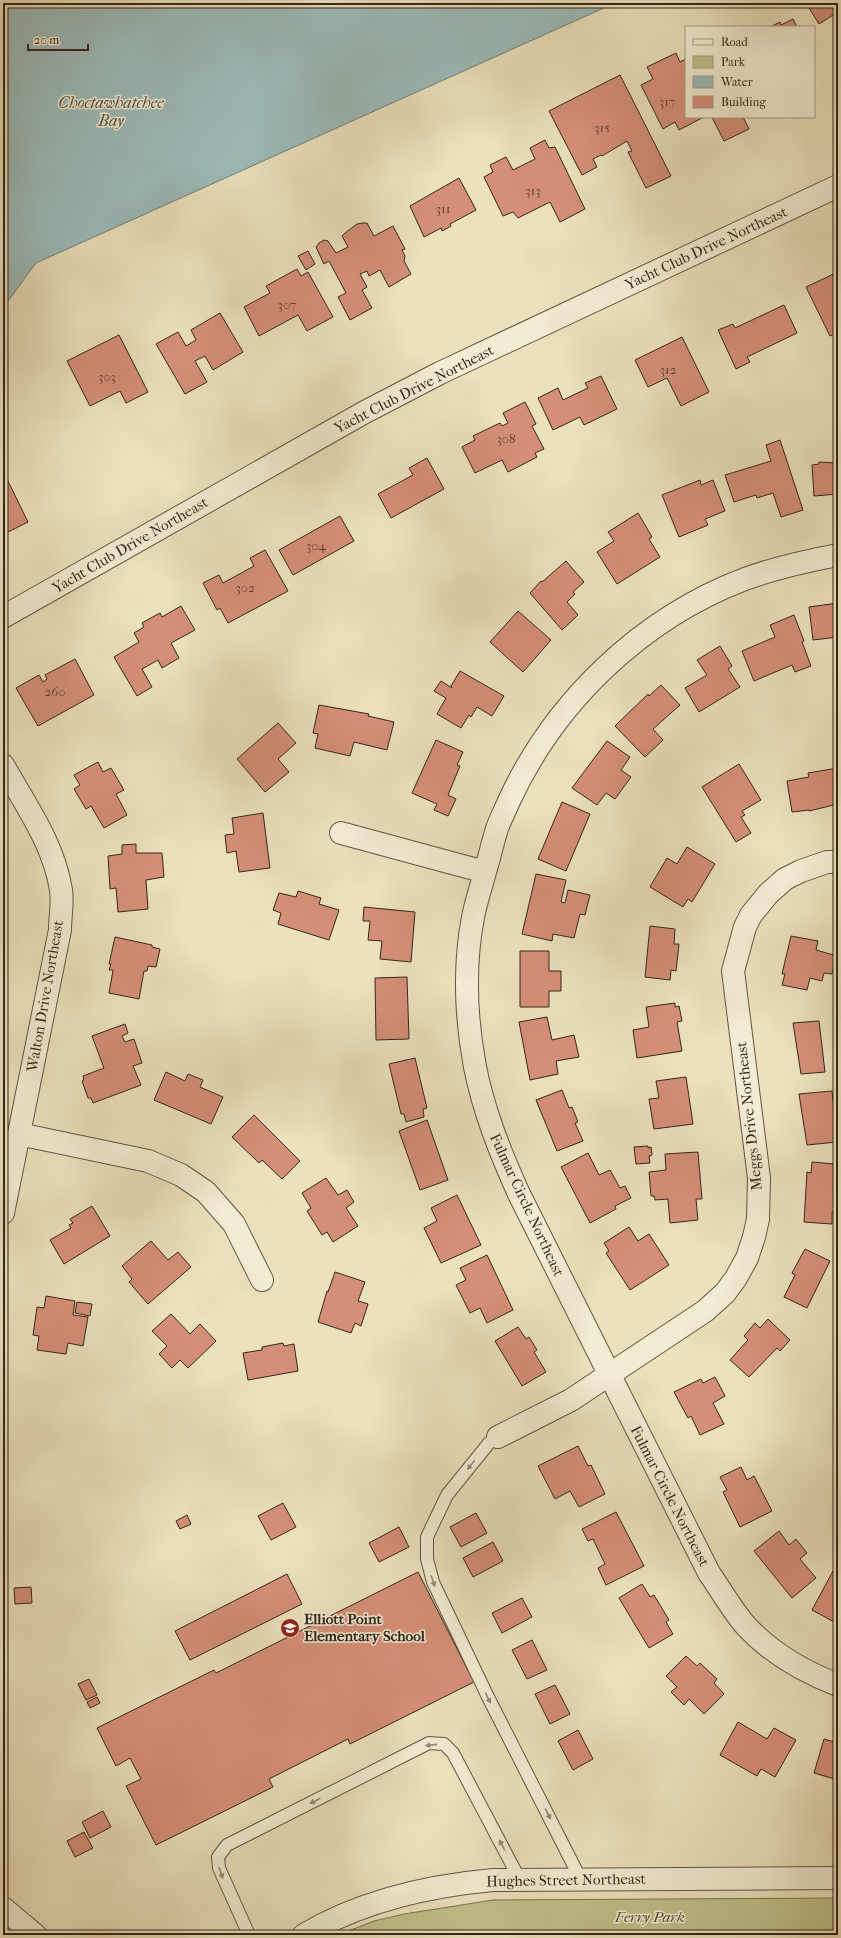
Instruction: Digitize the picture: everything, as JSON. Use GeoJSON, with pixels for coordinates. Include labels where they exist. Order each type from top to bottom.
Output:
{"type":"FeatureCollection","features":[{"type":"Feature","properties":{"kind":"street","name":"Yacht Club Drive Northeast"},"geometry":{"type":"LineString","coordinates":[[3,617],[399,394],[440,373],[838,186]]}},
{"type":"Feature","properties":{"kind":"street","name":"Fulmar Circle Northeast"},"geometry":{"type":"LineString","coordinates":[[838,555],[768,571],[723,589],[674,615],[651,630],[615,658],[583,690],[549,732],[536,751],[520,778],[496,830],[473,916],[468,970],[468,1011],[474,1065],[482,1101],[498,1148],[519,1194],[709,1573],[746,1625],[784,1658],[823,1680],[838,1686]]}},
{"type":"Feature","properties":{"kind":"street","name":"Walton Drive Northeast"},"geometry":{"type":"LineString","coordinates":[[3,765],[51,854],[61,890],[60,930],[3,1213]]}},
{"type":"Feature","properties":{"kind":"street"},"geometry":{"type":"LineString","coordinates":[[340,833],[485,872]]}},
{"type":"Feature","properties":{"kind":"street","name":"Meggs Drive Northeast"},"geometry":{"type":"LineString","coordinates":[[498,1437],[571,1400],[705,1311],[724,1293],[736,1278],[747,1258],[758,1219],[759,1178],[733,971],[745,927],[751,915],[768,894],[785,880],[801,871],[827,862],[838,862]]}},
{"type":"Feature","properties":{"kind":"street"},"geometry":{"type":"LineString","coordinates":[[19,1134],[148,1161],[181,1175],[206,1192],[234,1224],[262,1280]]}},
{"type":"Feature","properties":{"kind":"street","name":"Hughes Street Northeast"},"geometry":{"type":"LineString","coordinates":[[304,1935],[346,1914],[377,1902],[417,1891],[460,1883],[520,1880],[838,1878]]}},
{"type":"Feature","properties":{"kind":"street"},"geometry":{"type":"LineString","coordinates":[[3,1908],[35,1935]]}},
{"type":"Feature","properties":{"kind":"lane"},"geometry":{"type":"LineString","coordinates":[[498,1437],[489,1443],[447,1495],[427,1537],[427,1559],[433,1582],[488,1697],[581,1880]]}},
{"type":"Feature","properties":{"kind":"lane"},"geometry":{"type":"LineString","coordinates":[[250,1935],[219,1868],[218,1857],[227,1845],[429,1743],[444,1744],[453,1753],[520,1880]]}},
{"type":"Feature","properties":{"kind":"green space","name":"Ferry Park"},"geometry":{"type":"Polygon","coordinates":[[[838,1898],[838,1935],[338,1935],[374,1921],[404,1914],[493,1900],[838,1898]]]}},
{"type":"Feature","properties":{"kind":"water","name":"Choctawhatchee Bay"},"geometry":{"type":"Polygon","coordinates":[[[3,3],[615,3],[36,263],[3,308],[3,3]]]}},
{"type":"Feature","properties":{"kind":"building"},"geometry":{"type":"Polygon","coordinates":[[[806,3],[838,3],[838,12],[819,24],[806,3]]]}},
{"type":"Feature","properties":{"kind":"building"},"geometry":{"type":"Polygon","coordinates":[[[793,19],[796,26],[772,26],[780,22],[781,25],[793,19]]]}},
{"type":"Feature","properties":{"kind":"building"},"geometry":{"type":"Polygon","coordinates":[[[676,53],[680,62],[685,60],[685,118],[702,118],[679,130],[675,122],[663,129],[641,85],[653,79],[647,67],[676,53]]]}},
{"type":"Feature","properties":{"kind":"building"},"geometry":{"type":"Polygon","coordinates":[[[620,75],[671,176],[646,188],[628,152],[632,151],[627,141],[602,156],[601,155],[593,159],[597,167],[582,175],[549,111],[620,75]]]}},
{"type":"Feature","properties":{"kind":"building"},"geometry":{"type":"Polygon","coordinates":[[[712,118],[744,118],[749,129],[724,141],[712,118]]]}},
{"type":"Feature","properties":{"kind":"building"},"geometry":{"type":"Polygon","coordinates":[[[545,140],[549,148],[555,147],[585,209],[560,222],[550,202],[518,218],[513,212],[503,216],[484,177],[493,172],[490,165],[506,157],[513,170],[535,159],[530,148],[545,140]]]}},
{"type":"Feature","properties":{"kind":"building"},"geometry":{"type":"Polygon","coordinates":[[[459,178],[476,210],[450,224],[451,226],[442,231],[441,228],[424,237],[410,206],[459,178]]]}},
{"type":"Feature","properties":{"kind":"building"},"geometry":{"type":"Polygon","coordinates":[[[367,223],[374,236],[393,226],[405,249],[402,250],[405,256],[404,261],[411,274],[389,287],[380,270],[369,276],[367,271],[360,274],[367,287],[362,290],[372,308],[350,320],[338,297],[346,293],[329,261],[324,264],[316,247],[324,240],[328,241],[336,253],[348,247],[342,236],[357,224],[367,223]]]}},
{"type":"Feature","properties":{"kind":"building"},"geometry":{"type":"Polygon","coordinates":[[[308,251],[315,264],[306,270],[298,256],[308,251]]]}},
{"type":"Feature","properties":{"kind":"building"},"geometry":{"type":"Polygon","coordinates":[[[297,269],[301,276],[308,272],[333,317],[307,331],[298,315],[259,336],[244,307],[270,293],[266,286],[297,269]]]}},
{"type":"Feature","properties":{"kind":"building"},"geometry":{"type":"Polygon","coordinates":[[[838,272],[838,332],[830,336],[806,287],[838,272]]]}},
{"type":"Feature","properties":{"kind":"building"},"geometry":{"type":"Polygon","coordinates":[[[784,305],[797,333],[747,357],[750,362],[736,369],[718,330],[733,324],[735,328],[784,305]]]}},
{"type":"Feature","properties":{"kind":"building"},"geometry":{"type":"Polygon","coordinates":[[[220,313],[243,352],[213,370],[205,356],[195,361],[207,382],[185,394],[156,344],[178,332],[186,346],[196,340],[191,330],[220,313]]]}},
{"type":"Feature","properties":{"kind":"building"},"geometry":{"type":"Polygon","coordinates":[[[119,335],[148,392],[126,403],[120,391],[90,406],[67,361],[119,335]]]}},
{"type":"Feature","properties":{"kind":"building"},"geometry":{"type":"Polygon","coordinates":[[[682,337],[709,392],[681,406],[667,378],[648,387],[635,360],[682,337]]]}},
{"type":"Feature","properties":{"kind":"building"},"geometry":{"type":"Polygon","coordinates":[[[601,376],[617,409],[584,425],[580,417],[553,430],[538,398],[558,388],[563,400],[588,388],[585,383],[601,376]]]}},
{"type":"Feature","properties":{"kind":"building"},"geometry":{"type":"Polygon","coordinates":[[[525,402],[536,424],[532,426],[544,449],[535,453],[537,457],[508,472],[502,460],[475,473],[462,447],[475,440],[473,436],[500,423],[502,426],[508,423],[503,413],[525,402]]]}},
{"type":"Feature","properties":{"kind":"building"},"geometry":{"type":"Polygon","coordinates":[[[780,440],[803,510],[781,517],[773,493],[757,498],[756,495],[734,502],[725,475],[771,461],[766,445],[780,440]]]}},
{"type":"Feature","properties":{"kind":"building"},"geometry":{"type":"Polygon","coordinates":[[[427,458],[444,489],[391,518],[378,494],[413,475],[409,468],[427,458]]]}},
{"type":"Feature","properties":{"kind":"building"},"geometry":{"type":"Polygon","coordinates":[[[819,462],[838,463],[838,494],[814,496],[812,465],[819,464],[819,462]]]}},
{"type":"Feature","properties":{"kind":"building"},"geometry":{"type":"Polygon","coordinates":[[[3,471],[28,522],[4,534],[3,532],[3,471]]]}},
{"type":"Feature","properties":{"kind":"building"},"geometry":{"type":"Polygon","coordinates":[[[700,480],[701,485],[713,480],[725,511],[705,519],[708,525],[679,537],[662,495],[700,480]]]}},
{"type":"Feature","properties":{"kind":"building"},"geometry":{"type":"Polygon","coordinates":[[[638,513],[652,537],[649,539],[660,557],[617,584],[597,552],[614,541],[608,532],[638,513]]]}},
{"type":"Feature","properties":{"kind":"building"},"geometry":{"type":"Polygon","coordinates":[[[340,516],[354,541],[293,575],[279,550],[340,516]]]}},
{"type":"Feature","properties":{"kind":"building"},"geometry":{"type":"Polygon","coordinates":[[[265,550],[288,591],[228,623],[220,608],[217,610],[203,583],[219,575],[223,583],[254,566],[250,558],[265,550]]]}},
{"type":"Feature","properties":{"kind":"building"},"geometry":{"type":"Polygon","coordinates":[[[566,561],[584,582],[573,592],[575,594],[567,602],[578,615],[562,630],[530,593],[541,581],[542,582],[566,561]]]}},
{"type":"Feature","properties":{"kind":"building"},"geometry":{"type":"Polygon","coordinates":[[[838,603],[838,637],[813,640],[809,607],[838,603]]]}},
{"type":"Feature","properties":{"kind":"building"},"geometry":{"type":"Polygon","coordinates":[[[181,606],[195,630],[171,643],[179,658],[162,668],[158,660],[142,669],[152,687],[137,696],[114,657],[139,642],[134,633],[144,627],[142,623],[160,613],[162,617],[181,606]]]}},
{"type":"Feature","properties":{"kind":"building"},"geometry":{"type":"Polygon","coordinates":[[[518,611],[551,640],[523,672],[490,642],[518,611]]]}},
{"type":"Feature","properties":{"kind":"building"},"geometry":{"type":"Polygon","coordinates":[[[794,615],[804,641],[802,642],[811,666],[795,672],[792,665],[754,681],[742,651],[775,637],[770,625],[794,615]]]}},
{"type":"Feature","properties":{"kind":"building"},"geometry":{"type":"Polygon","coordinates":[[[720,646],[732,666],[728,669],[740,687],[699,712],[685,688],[707,675],[697,660],[720,646]]]}},
{"type":"Feature","properties":{"kind":"building"},"geometry":{"type":"Polygon","coordinates":[[[75,659],[94,695],[38,726],[16,688],[39,675],[43,682],[47,679],[45,675],[75,659]]]}},
{"type":"Feature","properties":{"kind":"building"},"geometry":{"type":"Polygon","coordinates":[[[460,671],[504,696],[492,716],[477,707],[471,717],[469,715],[461,728],[437,714],[446,698],[434,691],[441,681],[452,688],[451,686],[460,671]]]}},
{"type":"Feature","properties":{"kind":"building"},"geometry":{"type":"Polygon","coordinates":[[[661,685],[680,705],[653,729],[663,740],[645,757],[615,726],[648,694],[649,696],[661,685]]]}},
{"type":"Feature","properties":{"kind":"building"},"geometry":{"type":"Polygon","coordinates":[[[319,705],[369,714],[368,716],[394,722],[387,750],[354,742],[350,756],[315,748],[318,734],[313,733],[319,705]]]}},
{"type":"Feature","properties":{"kind":"building"},"geometry":{"type":"Polygon","coordinates":[[[278,723],[296,743],[278,759],[289,772],[265,792],[237,759],[278,723]]]}},
{"type":"Feature","properties":{"kind":"building"},"geometry":{"type":"Polygon","coordinates":[[[436,740],[463,752],[457,765],[460,766],[448,795],[456,799],[448,816],[434,810],[437,804],[412,793],[436,740]]]}},
{"type":"Feature","properties":{"kind":"building"},"geometry":{"type":"Polygon","coordinates":[[[607,741],[630,757],[621,770],[631,777],[615,799],[606,793],[597,805],[572,788],[607,741]]]}},
{"type":"Feature","properties":{"kind":"building"},"geometry":{"type":"Polygon","coordinates":[[[98,762],[103,772],[111,768],[124,790],[116,794],[127,815],[104,828],[91,806],[86,809],[74,789],[80,785],[74,775],[98,762]]]}},
{"type":"Feature","properties":{"kind":"building"},"geometry":{"type":"Polygon","coordinates":[[[739,764],[761,800],[742,811],[745,815],[741,817],[751,833],[736,842],[702,787],[739,764]]]}},
{"type":"Feature","properties":{"kind":"building"},"geometry":{"type":"Polygon","coordinates":[[[838,768],[838,804],[809,811],[792,812],[787,781],[809,777],[808,773],[838,768]]]}},
{"type":"Feature","properties":{"kind":"building"},"geometry":{"type":"Polygon","coordinates":[[[562,802],[590,814],[566,871],[538,859],[562,802]]]}},
{"type":"Feature","properties":{"kind":"building"},"geometry":{"type":"Polygon","coordinates":[[[263,813],[270,868],[239,872],[236,851],[227,853],[225,835],[234,834],[232,818],[263,813]]]}},
{"type":"Feature","properties":{"kind":"building"},"geometry":{"type":"Polygon","coordinates":[[[136,844],[136,853],[162,853],[164,877],[146,880],[148,909],[118,912],[116,888],[110,889],[108,856],[122,854],[122,845],[136,844]]]}},
{"type":"Feature","properties":{"kind":"building"},"geometry":{"type":"Polygon","coordinates":[[[687,847],[715,864],[692,902],[688,899],[683,907],[650,887],[667,858],[677,864],[687,847]]]}},
{"type":"Feature","properties":{"kind":"building"},"geometry":{"type":"Polygon","coordinates":[[[536,874],[566,880],[561,902],[565,903],[568,890],[590,895],[585,915],[580,914],[574,938],[553,934],[552,941],[522,934],[536,874]]]}},
{"type":"Feature","properties":{"kind":"building"},"geometry":{"type":"Polygon","coordinates":[[[298,891],[321,898],[319,904],[339,910],[329,940],[278,924],[281,913],[273,910],[279,893],[296,897],[298,891]]]}},
{"type":"Feature","properties":{"kind":"building"},"geometry":{"type":"Polygon","coordinates":[[[364,907],[415,912],[411,962],[380,959],[382,941],[368,940],[370,921],[363,921],[364,907]]]}},
{"type":"Feature","properties":{"kind":"building"},"geometry":{"type":"Polygon","coordinates":[[[835,912],[838,912],[838,938],[835,938],[835,912]]]}},
{"type":"Feature","properties":{"kind":"building"},"geometry":{"type":"Polygon","coordinates":[[[650,926],[675,929],[674,944],[679,944],[676,971],[671,970],[670,980],[645,977],[650,926]]]}},
{"type":"Feature","properties":{"kind":"building"},"geometry":{"type":"Polygon","coordinates":[[[791,936],[818,941],[816,950],[837,956],[832,974],[824,973],[822,981],[810,978],[807,990],[782,985],[785,974],[782,974],[791,936]]]}},
{"type":"Feature","properties":{"kind":"building"},"geometry":{"type":"Polygon","coordinates":[[[115,937],[152,945],[152,947],[160,949],[156,967],[148,966],[147,971],[144,971],[139,999],[109,993],[113,970],[109,970],[111,964],[109,964],[115,937]]]}},
{"type":"Feature","properties":{"kind":"building"},"geometry":{"type":"Polygon","coordinates":[[[520,951],[549,951],[549,971],[561,971],[561,991],[549,991],[549,1007],[520,1007],[520,951]]]}},
{"type":"Feature","properties":{"kind":"building"},"geometry":{"type":"Polygon","coordinates":[[[407,977],[409,1039],[376,1040],[375,978],[407,977]]]}},
{"type":"Feature","properties":{"kind":"building"},"geometry":{"type":"Polygon","coordinates":[[[675,1003],[675,1007],[679,1006],[682,1021],[677,1022],[682,1051],[637,1058],[633,1030],[649,1027],[646,1007],[675,1003]]]}},
{"type":"Feature","properties":{"kind":"building"},"geometry":{"type":"Polygon","coordinates":[[[547,1017],[552,1040],[574,1035],[579,1057],[556,1061],[558,1074],[530,1080],[519,1022],[547,1017]]]}},
{"type":"Feature","properties":{"kind":"building"},"geometry":{"type":"Polygon","coordinates":[[[819,1021],[825,1072],[801,1074],[793,1023],[819,1021]]]}},
{"type":"Feature","properties":{"kind":"building"},"geometry":{"type":"Polygon","coordinates":[[[125,1024],[128,1033],[122,1036],[125,1042],[134,1039],[142,1063],[133,1066],[141,1085],[93,1103],[91,1098],[88,1098],[82,1081],[84,1080],[83,1076],[104,1068],[92,1036],[125,1024]]]}},
{"type":"Feature","properties":{"kind":"building"},"geometry":{"type":"Polygon","coordinates":[[[415,1058],[427,1108],[423,1109],[424,1117],[406,1122],[404,1114],[401,1114],[389,1064],[415,1058]]]}},
{"type":"Feature","properties":{"kind":"building"},"geometry":{"type":"Polygon","coordinates":[[[166,1072],[185,1081],[188,1074],[203,1080],[200,1087],[223,1097],[211,1124],[154,1100],[166,1072]]]}},
{"type":"Feature","properties":{"kind":"building"},"geometry":{"type":"Polygon","coordinates":[[[686,1077],[693,1124],[654,1129],[649,1099],[659,1098],[656,1081],[686,1077]]]}},
{"type":"Feature","properties":{"kind":"building"},"geometry":{"type":"Polygon","coordinates":[[[834,1088],[838,1088],[838,1096],[835,1096],[834,1088]]]}},
{"type":"Feature","properties":{"kind":"building"},"geometry":{"type":"Polygon","coordinates":[[[562,1090],[569,1108],[572,1107],[578,1122],[575,1123],[583,1141],[557,1151],[536,1100],[562,1090]]]}},
{"type":"Feature","properties":{"kind":"building"},"geometry":{"type":"Polygon","coordinates":[[[832,1091],[837,1142],[807,1145],[799,1094],[832,1091]]]}},
{"type":"Feature","properties":{"kind":"building"},"geometry":{"type":"Polygon","coordinates":[[[254,1115],[300,1161],[282,1179],[262,1160],[259,1163],[232,1137],[254,1115]]]}},
{"type":"Feature","properties":{"kind":"building"},"geometry":{"type":"Polygon","coordinates":[[[427,1120],[448,1180],[420,1190],[399,1131],[427,1120]]]}},
{"type":"Feature","properties":{"kind":"building"},"geometry":{"type":"Polygon","coordinates":[[[648,1146],[648,1148],[651,1147],[652,1155],[649,1156],[650,1163],[636,1164],[634,1147],[648,1146]]]}},
{"type":"Feature","properties":{"kind":"building"},"geometry":{"type":"Polygon","coordinates":[[[698,1152],[702,1199],[696,1199],[698,1220],[670,1223],[668,1199],[655,1200],[654,1196],[651,1196],[649,1172],[666,1170],[665,1154],[698,1152]]]}},
{"type":"Feature","properties":{"kind":"building"},"geometry":{"type":"Polygon","coordinates":[[[588,1153],[599,1175],[610,1170],[620,1188],[625,1186],[631,1198],[615,1206],[616,1209],[590,1223],[561,1167],[588,1153]]]}},
{"type":"Feature","properties":{"kind":"building"},"geometry":{"type":"Polygon","coordinates":[[[812,1162],[835,1164],[834,1177],[838,1177],[838,1213],[832,1212],[832,1224],[804,1222],[807,1172],[811,1173],[812,1162]]]}},
{"type":"Feature","properties":{"kind":"building"},"geometry":{"type":"Polygon","coordinates":[[[326,1178],[338,1195],[347,1190],[354,1202],[346,1208],[358,1226],[333,1242],[327,1232],[322,1235],[307,1211],[311,1208],[302,1193],[326,1178]]]}},
{"type":"Feature","properties":{"kind":"building"},"geometry":{"type":"Polygon","coordinates":[[[457,1195],[481,1245],[441,1263],[424,1228],[437,1221],[431,1208],[457,1195]]]}},
{"type":"Feature","properties":{"kind":"building"},"geometry":{"type":"Polygon","coordinates":[[[92,1206],[110,1236],[64,1264],[50,1240],[71,1228],[69,1225],[73,1223],[70,1219],[92,1206]]]}},
{"type":"Feature","properties":{"kind":"building"},"geometry":{"type":"Polygon","coordinates":[[[629,1227],[638,1241],[649,1234],[669,1265],[630,1290],[606,1253],[609,1251],[604,1243],[629,1227]]]}},
{"type":"Feature","properties":{"kind":"building"},"geometry":{"type":"Polygon","coordinates":[[[151,1241],[168,1260],[178,1252],[191,1267],[148,1304],[129,1282],[132,1279],[122,1266],[151,1241]]]}},
{"type":"Feature","properties":{"kind":"building"},"geometry":{"type":"Polygon","coordinates":[[[805,1249],[830,1261],[807,1308],[784,1297],[795,1275],[792,1273],[805,1249]]]}},
{"type":"Feature","properties":{"kind":"building"},"geometry":{"type":"Polygon","coordinates":[[[487,1255],[513,1310],[487,1323],[480,1308],[470,1313],[456,1285],[466,1280],[460,1268],[487,1255]]]}},
{"type":"Feature","properties":{"kind":"building"},"geometry":{"type":"Polygon","coordinates":[[[335,1272],[365,1282],[358,1301],[368,1304],[361,1326],[355,1323],[351,1333],[318,1322],[327,1291],[328,1292],[335,1272]]]}},
{"type":"Feature","properties":{"kind":"building"},"geometry":{"type":"Polygon","coordinates":[[[46,1296],[75,1301],[73,1315],[88,1317],[83,1346],[68,1343],[66,1354],[37,1350],[39,1336],[33,1335],[37,1307],[44,1308],[46,1296]]]}},
{"type":"Feature","properties":{"kind":"building"},"geometry":{"type":"Polygon","coordinates":[[[77,1302],[92,1304],[90,1316],[75,1313],[77,1302]]]}},
{"type":"Feature","properties":{"kind":"building"},"geometry":{"type":"Polygon","coordinates":[[[171,1314],[190,1334],[200,1324],[216,1341],[188,1368],[180,1360],[172,1368],[159,1354],[167,1346],[152,1331],[171,1314]]]}},
{"type":"Feature","properties":{"kind":"building"},"geometry":{"type":"Polygon","coordinates":[[[768,1319],[790,1340],[780,1351],[777,1348],[749,1377],[730,1360],[748,1340],[744,1336],[755,1323],[760,1328],[768,1319]]]}},
{"type":"Feature","properties":{"kind":"building"},"geometry":{"type":"Polygon","coordinates":[[[518,1327],[526,1339],[529,1337],[537,1350],[534,1352],[546,1372],[522,1386],[495,1341],[518,1327]]]}},
{"type":"Feature","properties":{"kind":"building"},"geometry":{"type":"Polygon","coordinates":[[[283,1343],[284,1346],[294,1344],[298,1371],[248,1380],[243,1353],[262,1350],[262,1347],[283,1343]]]}},
{"type":"Feature","properties":{"kind":"building"},"geometry":{"type":"Polygon","coordinates":[[[715,1377],[725,1396],[713,1403],[724,1424],[700,1435],[691,1416],[688,1418],[674,1392],[701,1379],[703,1383],[715,1377]]]}},
{"type":"Feature","properties":{"kind":"building"},"geometry":{"type":"Polygon","coordinates":[[[578,1446],[588,1466],[591,1465],[605,1494],[579,1507],[570,1491],[555,1499],[538,1466],[578,1446]]]}},
{"type":"Feature","properties":{"kind":"building"},"geometry":{"type":"Polygon","coordinates":[[[741,1467],[747,1480],[754,1476],[772,1511],[740,1527],[723,1492],[727,1490],[720,1477],[741,1467]]]}},
{"type":"Feature","properties":{"kind":"building"},"geometry":{"type":"Polygon","coordinates":[[[283,1503],[296,1527],[271,1540],[258,1516],[283,1503]]]}},
{"type":"Feature","properties":{"kind":"building"},"geometry":{"type":"Polygon","coordinates":[[[616,1512],[644,1566],[606,1585],[598,1568],[605,1564],[593,1539],[588,1541],[582,1529],[616,1512]]]}},
{"type":"Feature","properties":{"kind":"building"},"geometry":{"type":"Polygon","coordinates":[[[476,1513],[487,1533],[461,1547],[450,1527],[476,1513]]]}},
{"type":"Feature","properties":{"kind":"building"},"geometry":{"type":"Polygon","coordinates":[[[187,1515],[191,1524],[180,1529],[176,1521],[187,1515]]]}},
{"type":"Feature","properties":{"kind":"building"},"geometry":{"type":"Polygon","coordinates":[[[399,1527],[409,1547],[379,1562],[369,1543],[399,1527]]]}},
{"type":"Feature","properties":{"kind":"building"},"geometry":{"type":"Polygon","coordinates":[[[779,1531],[789,1545],[796,1539],[807,1553],[800,1559],[816,1578],[792,1598],[754,1551],[779,1531]]]}},
{"type":"Feature","properties":{"kind":"building"},"geometry":{"type":"Polygon","coordinates":[[[493,1542],[503,1561],[473,1577],[463,1558],[493,1542]]]}},
{"type":"Feature","properties":{"kind":"building"},"geometry":{"type":"Polygon","coordinates":[[[838,1570],[838,1624],[812,1610],[833,1571],[836,1573],[838,1570]]]}},
{"type":"Feature","properties":{"kind":"building"},"geometry":{"type":"Polygon","coordinates":[[[418,1572],[474,1682],[350,1744],[348,1739],[269,1779],[273,1787],[156,1845],[126,1786],[141,1779],[130,1758],[116,1766],[97,1728],[214,1670],[216,1673],[418,1572]]]}},
{"type":"Feature","properties":{"kind":"building"},"geometry":{"type":"Polygon","coordinates":[[[287,1574],[302,1604],[190,1660],[175,1631],[287,1574]]]}},
{"type":"Feature","properties":{"kind":"building"},"geometry":{"type":"Polygon","coordinates":[[[642,1584],[650,1597],[654,1595],[669,1620],[666,1622],[673,1634],[649,1648],[619,1598],[642,1584]]]}},
{"type":"Feature","properties":{"kind":"building"},"geometry":{"type":"Polygon","coordinates":[[[31,1587],[32,1603],[15,1604],[14,1588],[31,1587]]]}},
{"type":"Feature","properties":{"kind":"building"},"geometry":{"type":"Polygon","coordinates":[[[522,1598],[532,1617],[502,1633],[492,1613],[522,1598]]]}},
{"type":"Feature","properties":{"kind":"building"},"geometry":{"type":"Polygon","coordinates":[[[532,1640],[547,1670],[527,1679],[512,1650],[532,1640]]]}},
{"type":"Feature","properties":{"kind":"building"},"geometry":{"type":"Polygon","coordinates":[[[686,1656],[697,1666],[700,1663],[717,1679],[714,1683],[724,1694],[704,1714],[689,1699],[684,1705],[671,1692],[677,1687],[666,1676],[686,1656]]]}},
{"type":"Feature","properties":{"kind":"building"},"geometry":{"type":"Polygon","coordinates":[[[89,1679],[97,1695],[86,1700],[78,1684],[89,1679]]]}},
{"type":"Feature","properties":{"kind":"building"},"geometry":{"type":"Polygon","coordinates":[[[555,1685],[570,1714],[550,1724],[535,1694],[555,1685]]]}},
{"type":"Feature","properties":{"kind":"building"},"geometry":{"type":"Polygon","coordinates":[[[97,1697],[100,1703],[90,1708],[87,1702],[97,1697]]]}},
{"type":"Feature","properties":{"kind":"building"},"geometry":{"type":"Polygon","coordinates":[[[738,1722],[767,1739],[774,1728],[796,1740],[775,1777],[761,1769],[757,1776],[720,1755],[738,1722]]]}},
{"type":"Feature","properties":{"kind":"building"},"geometry":{"type":"Polygon","coordinates":[[[578,1730],[593,1759],[573,1770],[558,1741],[578,1730]]]}},
{"type":"Feature","properties":{"kind":"building"},"geometry":{"type":"Polygon","coordinates":[[[824,1739],[838,1743],[838,1780],[814,1773],[824,1739]]]}},
{"type":"Feature","properties":{"kind":"building"},"geometry":{"type":"Polygon","coordinates":[[[103,1811],[111,1827],[90,1838],[82,1822],[103,1811]]]}},
{"type":"Feature","properties":{"kind":"building"},"geometry":{"type":"Polygon","coordinates":[[[84,1832],[93,1848],[75,1857],[67,1841],[84,1832]]]}},
{"type":"Feature","properties":{"kind":"place","name":"Elliott Point Elementary School"},"geometry":{"type":"Point","coordinates":[290,1628]}}]}
